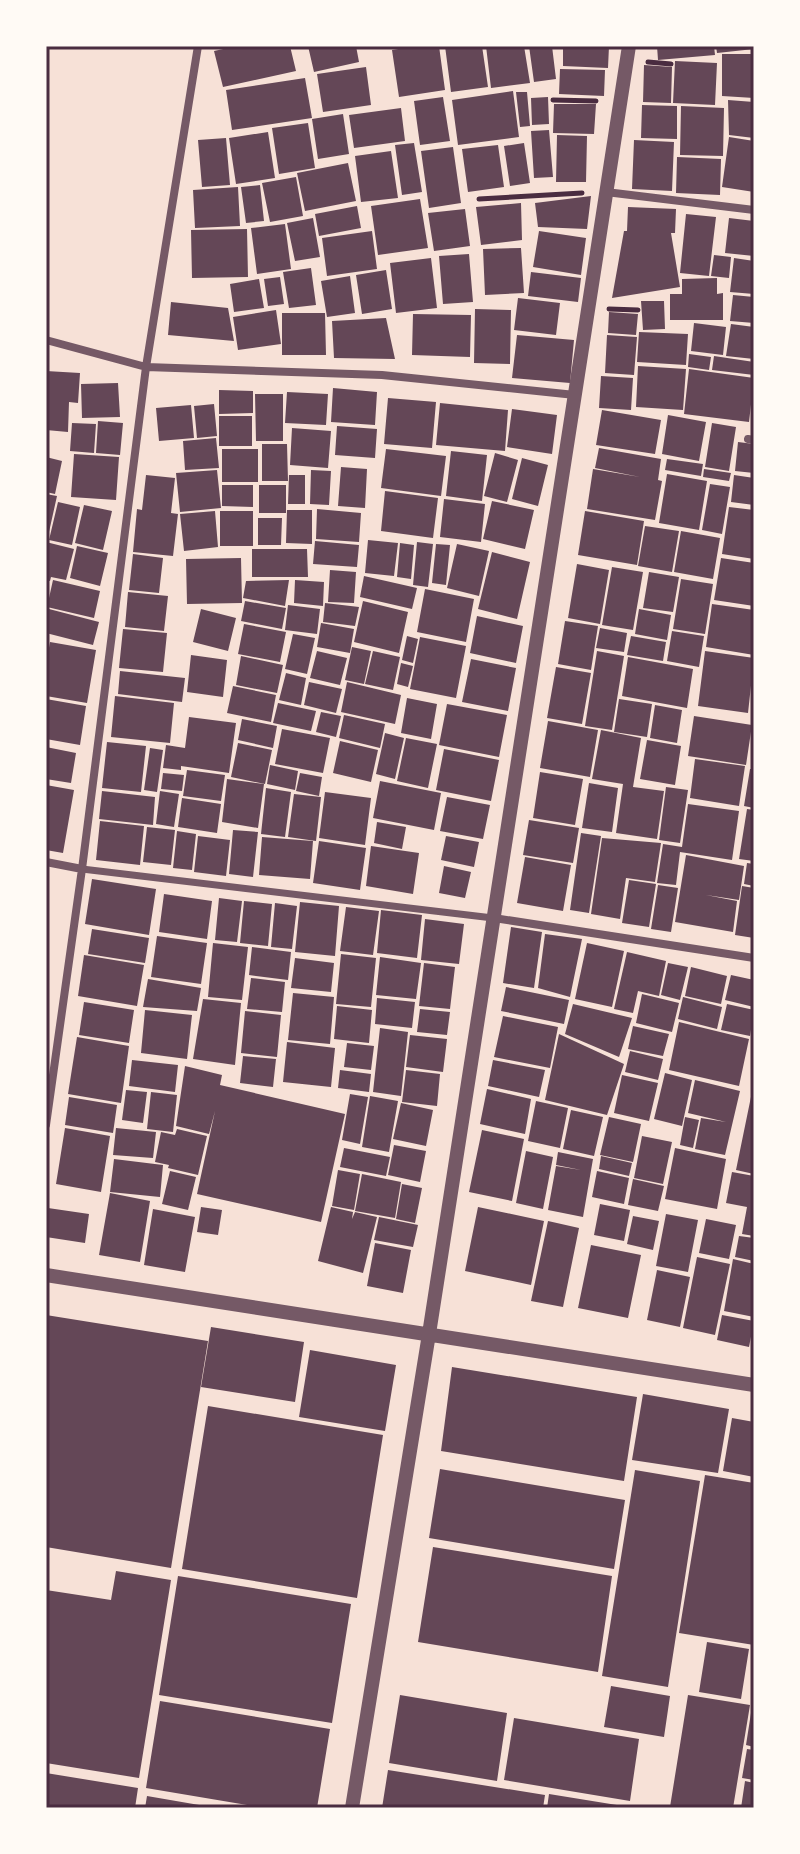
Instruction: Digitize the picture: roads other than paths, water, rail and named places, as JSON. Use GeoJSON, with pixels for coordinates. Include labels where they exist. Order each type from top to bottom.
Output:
{"type":"FeatureCollection","features":[{"type":"Feature","properties":{"kind":"street"},"geometry":{"type":"LineString","coordinates":[[46,1125],[146,367],[198,46]]}},
{"type":"Feature","properties":{"kind":"street"},"geometry":{"type":"LineString","coordinates":[[352,1808],[429,1334],[629,46]]}},
{"type":"Feature","properties":{"kind":"street"},"geometry":{"type":"LineString","coordinates":[[606,192],[754,210]]}},
{"type":"Feature","properties":{"kind":"street"},"geometry":{"type":"LineString","coordinates":[[46,340],[146,367],[382,375],[575,395]]}},
{"type":"Feature","properties":{"kind":"street"},"geometry":{"type":"LineString","coordinates":[[46,862],[82,869],[494,918],[754,958]]}},
{"type":"Feature","properties":{"kind":"street"},"geometry":{"type":"LineString","coordinates":[[46,1275],[754,1385]]}}]}
